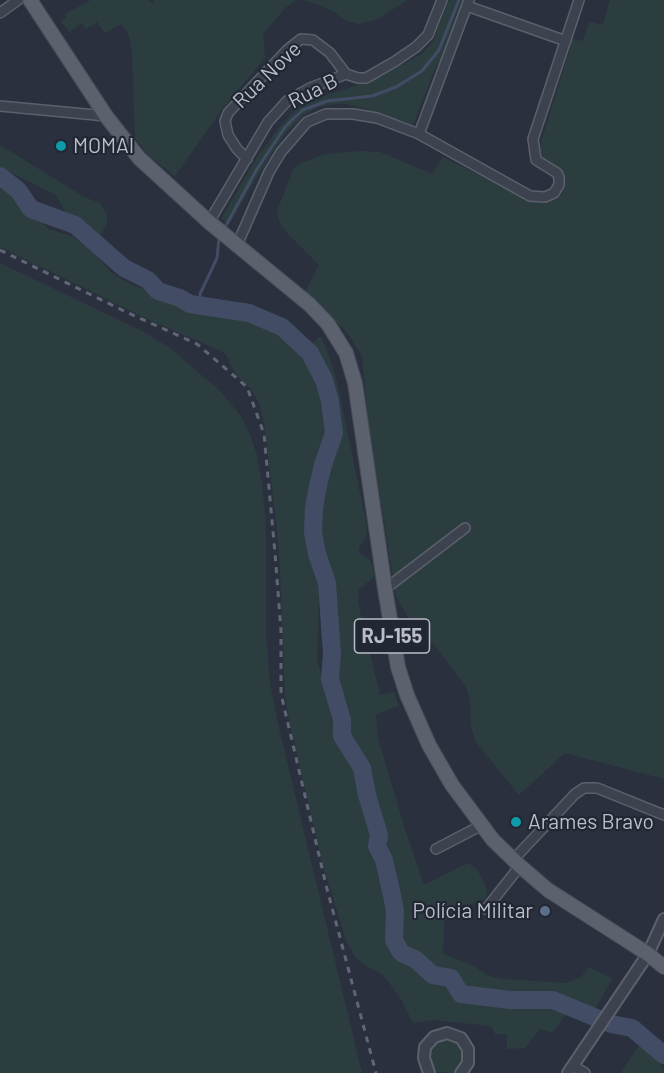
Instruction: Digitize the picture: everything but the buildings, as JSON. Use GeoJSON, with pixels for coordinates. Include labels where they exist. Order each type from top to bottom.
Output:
{"type":"FeatureCollection","features":[{"type":"Feature","properties":{"kind":"main road","name":"RJ-155"},"geometry":{"type":"LineString","coordinates":[[30,0],[106,116],[139,158],[211,224],[310,305],[328,324],[346,353],[354,383],[398,667],[407,695],[429,745],[452,784],[482,825],[517,863],[569,904],[648,954],[664,967]]}},
{"type":"Feature","properties":{"kind":"street"},"geometry":{"type":"LineString","coordinates":[[0,13],[18,0]]}},
{"type":"Feature","properties":{"kind":"street","name":"Rua B"},"geometry":{"type":"LineString","coordinates":[[211,224],[268,122],[287,101],[310,88],[346,74],[366,78],[416,47],[428,35],[442,0]]}},
{"type":"Feature","properties":{"kind":"street"},"geometry":{"type":"LineString","coordinates":[[236,244],[269,172],[288,142],[311,119],[332,114],[359,114],[377,118],[419,134],[525,194],[539,198],[552,195],[558,188],[558,173],[536,160],[533,139],[579,0]]}},
{"type":"Feature","properties":{"kind":"street"},"geometry":{"type":"LineString","coordinates":[[419,134],[468,3],[566,41]]}},
{"type":"Feature","properties":{"kind":"street","name":"Rua Nove"},"geometry":{"type":"LineString","coordinates":[[247,159],[228,135],[225,121],[228,113],[292,45],[301,39],[313,40],[330,53],[346,74]]}},
{"type":"Feature","properties":{"kind":"street"},"geometry":{"type":"LineString","coordinates":[[0,106],[106,116]]}},
{"type":"Feature","properties":{"kind":"street"},"geometry":{"type":"LineString","coordinates":[[385,590],[465,528]]}},
{"type":"Feature","properties":{"kind":"street"},"geometry":{"type":"LineString","coordinates":[[486,909],[517,863],[575,794],[584,788],[597,788],[664,815]]}},
{"type":"Feature","properties":{"kind":"street"},"geometry":{"type":"LineString","coordinates":[[436,849],[482,825]]}},
{"type":"Feature","properties":{"kind":"street"},"geometry":{"type":"LineString","coordinates":[[585,1073],[571,1070],[648,954],[664,919]]}},
{"type":"Feature","properties":{"kind":"street"},"geometry":{"type":"LineString","coordinates":[[429,1073],[424,1058],[425,1047],[434,1036],[447,1033],[460,1038],[468,1049],[468,1064],[461,1073]]}},
{"type":"Feature","properties":{"kind":"shaded area"},"geometry":{"type":"Polygon","coordinates":[[[91,0],[148,0],[153,4],[155,0],[296,0],[285,8],[263,34],[265,58],[222,109],[175,176],[150,157],[135,138],[132,51],[129,36],[121,24],[105,33],[97,22],[86,29],[82,23],[69,32],[61,21],[66,17],[65,14],[91,0]]]}},
{"type":"Feature","properties":{"kind":"shaded area"},"geometry":{"type":"Polygon","coordinates":[[[301,0],[407,0],[378,19],[358,24],[344,20],[320,5],[301,0]]]}},
{"type":"Feature","properties":{"kind":"shaded area"},"geometry":{"type":"Polygon","coordinates":[[[449,0],[464,0],[446,50],[434,71],[413,125],[346,104],[318,107],[303,116],[286,132],[230,223],[221,219],[257,157],[295,110],[324,96],[374,80],[422,54],[433,41],[449,0]]]}},
{"type":"Feature","properties":{"kind":"shaded area"},"geometry":{"type":"Polygon","coordinates":[[[610,0],[664,0],[664,779],[565,753],[519,795],[475,741],[471,725],[470,700],[466,687],[437,648],[411,622],[396,596],[369,429],[362,356],[346,331],[304,294],[319,265],[286,232],[280,223],[277,211],[293,170],[300,164],[324,154],[360,151],[380,152],[432,174],[443,157],[529,200],[546,201],[561,195],[565,188],[565,175],[541,157],[542,139],[573,39],[583,41],[589,22],[603,25],[610,0]]]}},
{"type":"Feature","properties":{"kind":"shaded area"},"geometry":{"type":"Polygon","coordinates":[[[0,145],[84,197],[100,203],[107,215],[107,223],[101,234],[91,233],[84,225],[66,213],[56,195],[0,167],[0,145]]]}},
{"type":"Feature","properties":{"kind":"shaded area"},"geometry":{"type":"Polygon","coordinates":[[[0,188],[16,198],[27,211],[35,214],[48,229],[69,235],[87,246],[110,271],[124,281],[173,301],[270,328],[290,338],[306,360],[319,386],[329,423],[326,442],[313,477],[306,513],[307,531],[314,557],[319,592],[317,659],[336,736],[356,762],[361,791],[373,823],[374,851],[380,860],[380,873],[389,911],[393,949],[404,962],[416,963],[433,980],[444,982],[458,996],[500,1002],[544,1002],[570,1008],[553,1033],[540,1029],[525,1048],[507,1049],[507,1034],[495,1034],[491,1026],[433,1020],[413,1023],[402,1001],[382,974],[356,958],[347,943],[322,862],[288,715],[285,696],[277,528],[264,423],[259,403],[250,388],[235,374],[223,352],[150,320],[0,247],[0,188]]]}},
{"type":"Feature","properties":{"kind":"shaded area"},"geometry":{"type":"Polygon","coordinates":[[[0,263],[142,331],[170,348],[220,391],[241,416],[251,437],[262,484],[266,525],[266,636],[270,683],[362,1073],[0,1073],[0,263]]]}},
{"type":"Feature","properties":{"kind":"shaded area"},"geometry":{"type":"Polygon","coordinates":[[[291,328],[312,344],[320,336],[326,347],[337,382],[367,527],[366,537],[359,548],[359,553],[370,560],[375,573],[374,577],[359,589],[358,601],[380,695],[394,692],[399,706],[376,714],[378,738],[424,885],[468,863],[477,869],[487,889],[486,898],[469,905],[444,921],[443,954],[472,965],[489,976],[504,979],[566,983],[581,977],[589,967],[612,979],[593,1013],[548,996],[490,996],[475,993],[452,976],[439,974],[419,955],[405,949],[398,928],[401,910],[379,823],[360,756],[346,737],[346,717],[337,667],[334,583],[318,533],[322,498],[338,428],[335,400],[325,369],[310,348],[291,328]]]}},
{"type":"Feature","properties":{"kind":"shaded area"},"geometry":{"type":"Polygon","coordinates":[[[444,1035],[461,1042],[465,1059],[459,1070],[453,1073],[436,1072],[432,1069],[426,1054],[427,1048],[444,1035]]]}},
{"type":"Feature","properties":{"kind":"shaded area"},"geometry":{"type":"Polygon","coordinates":[[[639,1045],[654,1056],[664,1069],[664,1073],[621,1073],[639,1045]]]}},
{"type":"Feature","properties":{"kind":"waterway"},"geometry":{"type":"LineString","coordinates":[[224,229],[257,169],[285,127],[294,118],[303,110],[327,101],[372,96],[396,87],[422,71],[439,50],[459,0]]}},
{"type":"Feature","properties":{"kind":"waterway"},"geometry":{"type":"LineString","coordinates":[[0,176],[18,190],[31,209],[75,225],[124,268],[148,280],[158,291],[190,304],[249,313],[282,327],[310,353],[324,380],[330,401],[334,433],[318,486],[313,532],[317,554],[327,583],[332,654],[330,679],[342,720],[342,736],[362,768],[379,835],[377,846],[384,860],[395,911],[394,940],[400,951],[415,959],[433,975],[451,978],[461,994],[510,1000],[553,1000],[611,1024],[632,1028],[664,1055]]}},
{"type":"Feature","properties":{"kind":"waterway"},"geometry":{"type":"LineString","coordinates":[[201,306],[200,294],[217,258],[219,238]]}},
{"type":"Feature","properties":{"kind":"railway"},"geometry":{"type":"LineString","coordinates":[[0,250],[197,344],[247,387],[264,434],[281,631],[281,694],[326,885],[376,1073]]}},
{"type":"Feature","properties":{"kind":"place","name":"MOMAI"},"geometry":{"type":"Point","coordinates":[61,146]}},
{"type":"Feature","properties":{"kind":"place","name":"Arames Bravo"},"geometry":{"type":"Point","coordinates":[516,822]}},
{"type":"Feature","properties":{"kind":"place","name":"Polícia Militar"},"geometry":{"type":"Point","coordinates":[545,911]}}]}
